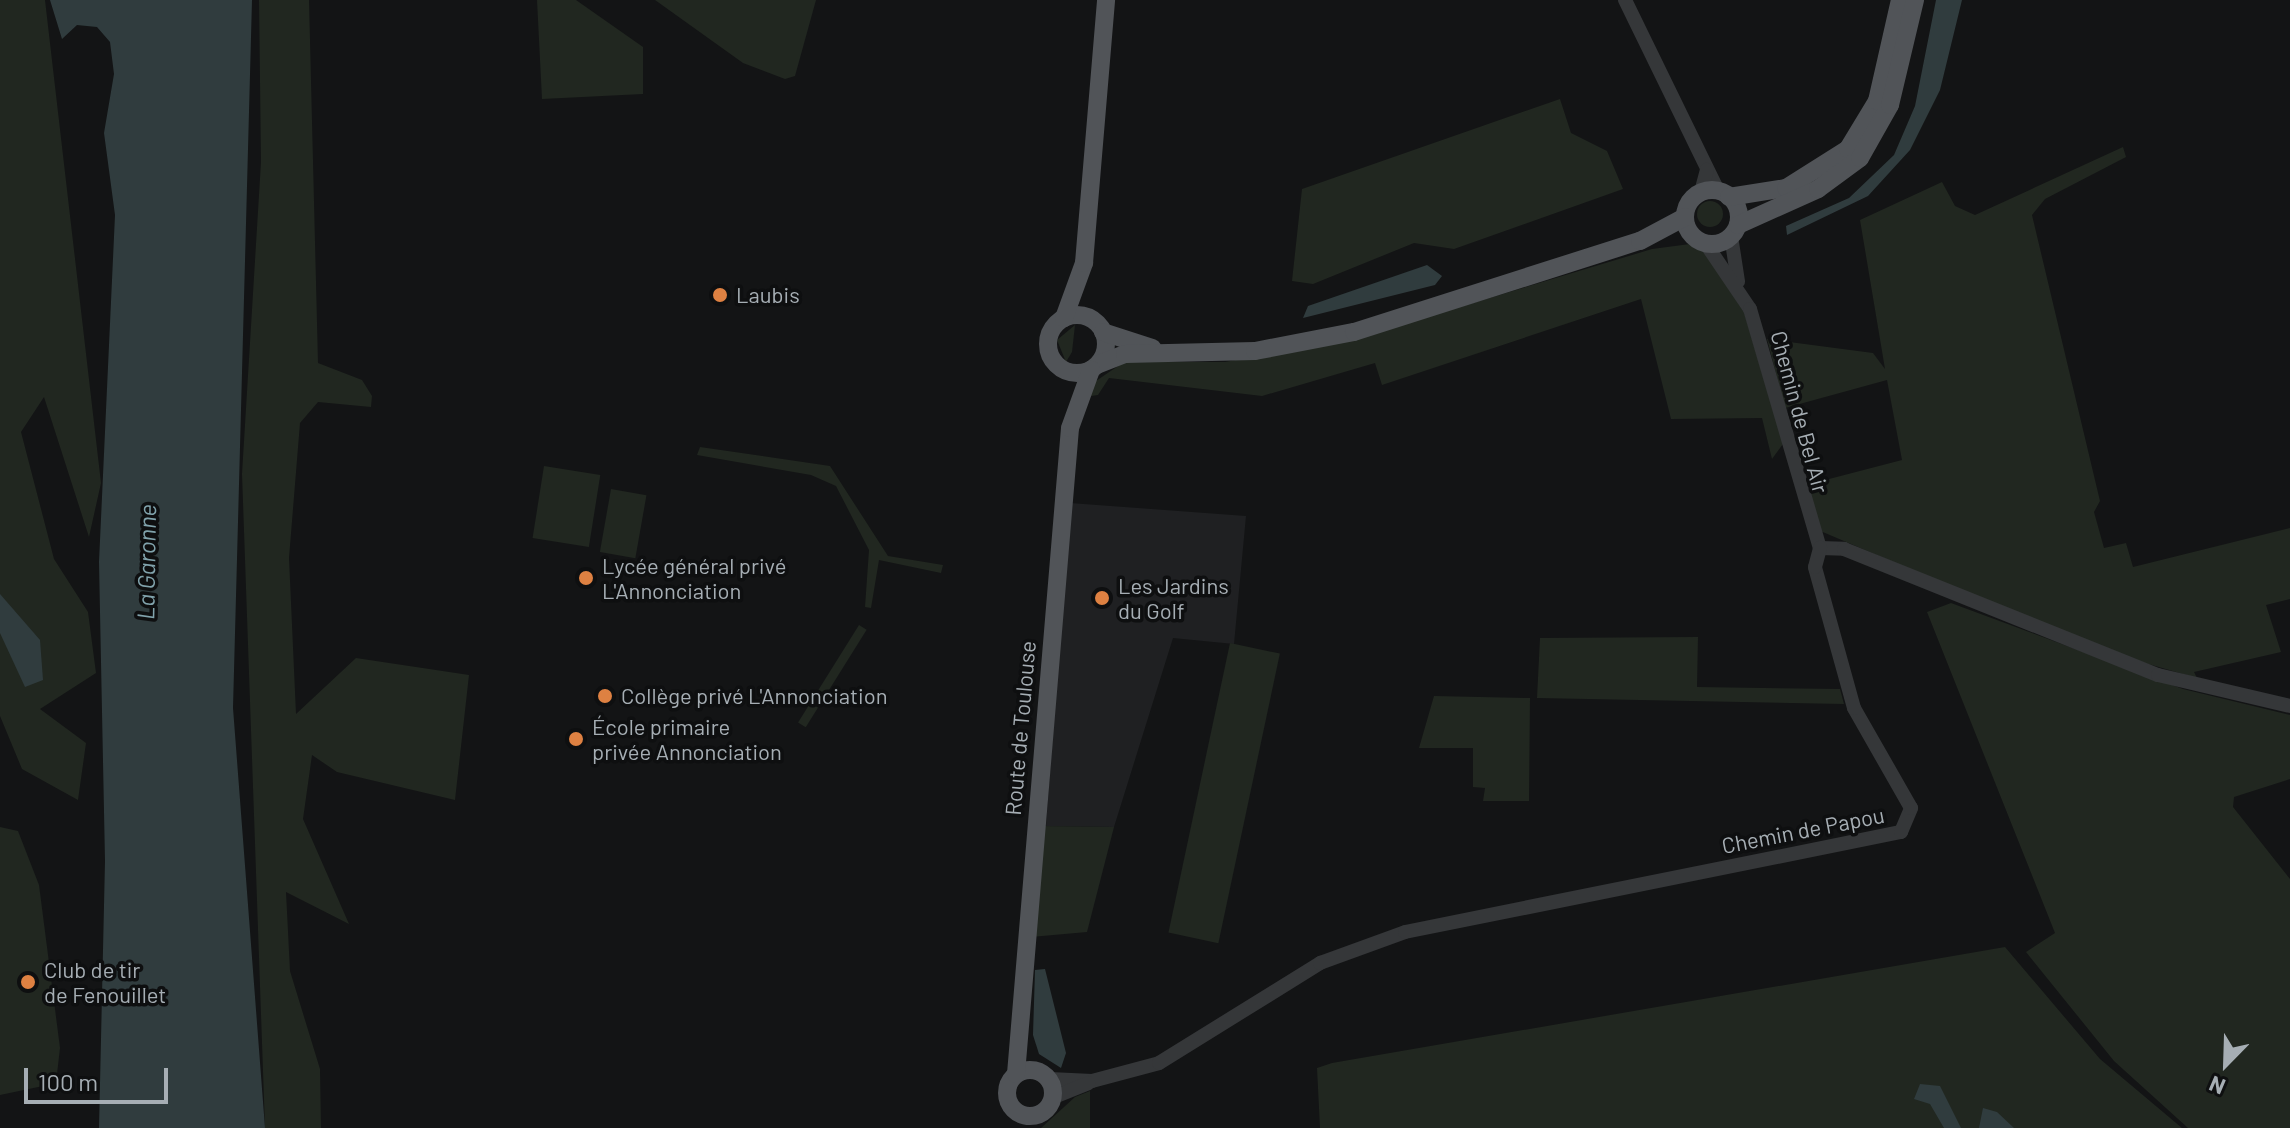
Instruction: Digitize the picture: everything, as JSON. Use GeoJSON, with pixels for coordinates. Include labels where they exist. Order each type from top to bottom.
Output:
{"type":"FeatureCollection","features":[{"type":"Feature","properties":{"kind":"main road"},"geometry":{"type":"LineString","coordinates":[[1106,0],[1084,263],[1064,318],[1048,337],[1056,365],[1073,374],[1162,351],[1255,351],[1322,340],[1640,241],[1685,217],[1716,193],[1800,182],[1848,149],[1877,101],[1900,0]]}},
{"type":"Feature","properties":{"kind":"main road"},"geometry":{"type":"LineString","coordinates":[[1640,241],[1701,241],[1734,230],[1818,189],[1860,158],[1890,105],[1915,0]]}},
{"type":"Feature","properties":{"kind":"main road"},"geometry":{"type":"LineString","coordinates":[[1716,193],[1734,230]]}},
{"type":"Feature","properties":{"kind":"main road"},"geometry":{"type":"LineString","coordinates":[[1685,217],[1701,241]]}},
{"type":"Feature","properties":{"kind":"main road"},"geometry":{"type":"LineString","coordinates":[[1084,263],[1098,326],[1095,367]]}},
{"type":"Feature","properties":{"kind":"main road"},"geometry":{"type":"LineString","coordinates":[[1064,318],[1098,326],[1162,351]]}},
{"type":"Feature","properties":{"kind":"main road","name":"Route de Toulouse"},"geometry":{"type":"LineString","coordinates":[[1038,1080],[1020,1032],[1070,428],[1056,365]]}},
{"type":"Feature","properties":{"kind":"main road","name":"Route de Toulouse"},"geometry":{"type":"LineString","coordinates":[[1070,428],[1095,367]]}},
{"type":"Feature","properties":{"kind":"main road"},"geometry":{"type":"LineString","coordinates":[[1038,1080],[1030,1122],[1014,1120],[1007,1090],[1038,1080]]}},
{"type":"Feature","properties":{"kind":"street"},"geometry":{"type":"LineString","coordinates":[[1625,0],[1716,193]]}},
{"type":"Feature","properties":{"kind":"street","name":"Chemin de Bel Air"},"geometry":{"type":"LineString","coordinates":[[1734,230],[1738,286],[1820,548]]}},
{"type":"Feature","properties":{"kind":"street","name":"Chemin de Bel Air"},"geometry":{"type":"LineString","coordinates":[[1701,241],[1738,286]]}},
{"type":"Feature","properties":{"kind":"street"},"geometry":{"type":"LineString","coordinates":[[1820,548],[1844,549],[2146,671],[2290,706]]}},
{"type":"Feature","properties":{"kind":"street","name":"Chemin de Papou"},"geometry":{"type":"LineString","coordinates":[[1038,1080],[1092,1081],[1183,1052],[1304,971],[1361,945],[1901,832],[1911,808],[1854,708],[1815,567],[1820,548]]}},
{"type":"Feature","properties":{"kind":"shaded area"},"geometry":{"type":"Polygon","coordinates":[[[0,0],[45,0],[101,483],[89,537],[44,397],[21,432],[54,559],[88,612],[96,673],[40,709],[86,743],[78,800],[22,769],[0,716],[0,0]]]}},
{"type":"Feature","properties":{"kind":"shaded area"},"geometry":{"type":"Polygon","coordinates":[[[259,0],[309,0],[318,363],[362,380],[372,396],[371,407],[318,402],[300,423],[289,558],[296,714],[356,658],[469,675],[455,800],[337,772],[312,755],[303,819],[349,924],[286,892],[290,971],[320,1069],[321,1128],[265,1128],[242,474],[261,162],[259,0]]]}},
{"type":"Feature","properties":{"kind":"shaded area"},"geometry":{"type":"Polygon","coordinates":[[[537,0],[576,0],[643,47],[643,94],[542,99],[537,0]]]}},
{"type":"Feature","properties":{"kind":"shaded area"},"geometry":{"type":"Polygon","coordinates":[[[655,0],[816,0],[795,76],[785,79],[743,63],[655,0]]]}},
{"type":"Feature","properties":{"kind":"shaded area"},"geometry":{"type":"Polygon","coordinates":[[[1560,99],[1571,133],[1607,151],[1623,189],[1454,249],[1414,243],[1313,284],[1292,281],[1302,189],[1560,99]]]}},
{"type":"Feature","properties":{"kind":"shaded area"},"geometry":{"type":"Polygon","coordinates":[[[2123,147],[2126,157],[2045,199],[2032,215],[2100,501],[2094,512],[2104,548],[2126,543],[2133,567],[2290,528],[2290,599],[2266,605],[2281,652],[2194,672],[2197,678],[2103,651],[1818,530],[1806,485],[1902,460],[1887,380],[1785,408],[1767,339],[1873,353],[1885,369],[1860,220],[1942,182],[1955,206],[1975,215],[2123,147]]]}},
{"type":"Feature","properties":{"kind":"shaded area"},"geometry":{"type":"Polygon","coordinates":[[[1710,201],[1719,205],[1723,214],[1719,223],[1710,227],[1701,223],[1697,214],[1701,205],[1710,201]]]}},
{"type":"Feature","properties":{"kind":"shaded area"},"geometry":{"type":"Polygon","coordinates":[[[1690,244],[1704,251],[1744,312],[1783,444],[1772,459],[1762,418],[1671,419],[1641,299],[1382,385],[1375,363],[1262,396],[1109,378],[1098,395],[1084,397],[1090,385],[1124,362],[1225,362],[1367,335],[1652,249],[1690,244]]]}},
{"type":"Feature","properties":{"kind":"shaded area"},"geometry":{"type":"Polygon","coordinates":[[[1075,325],[1072,352],[1066,362],[1057,340],[1075,325]]]}},
{"type":"Feature","properties":{"kind":"shaded area"},"geometry":{"type":"Polygon","coordinates":[[[700,447],[830,466],[888,556],[943,565],[941,573],[879,560],[871,608],[865,607],[869,550],[836,486],[811,475],[697,455],[700,447]]]}},
{"type":"Feature","properties":{"kind":"shaded area"},"geometry":{"type":"Polygon","coordinates":[[[544,466],[600,475],[589,547],[533,538],[544,466]]]}},
{"type":"Feature","properties":{"kind":"shaded area"},"geometry":{"type":"Polygon","coordinates":[[[611,489],[646,495],[635,558],[600,552],[611,489]]]}},
{"type":"Feature","properties":{"kind":"shaded area"},"geometry":{"type":"Polygon","coordinates":[[[1070,503],[1246,516],[1234,644],[1173,638],[1114,827],[1046,826],[1070,503]]]}},
{"type":"Feature","properties":{"kind":"shaded area"},"geometry":{"type":"Polygon","coordinates":[[[1951,603],[2183,689],[2290,715],[2290,779],[2234,797],[2233,807],[2290,879],[2290,1128],[2188,1128],[2114,1061],[2026,952],[2055,933],[1927,612],[1951,603]]]}},
{"type":"Feature","properties":{"kind":"shaded area"},"geometry":{"type":"Polygon","coordinates":[[[859,625],[867,630],[806,727],[798,723],[859,625]]]}},
{"type":"Feature","properties":{"kind":"shaded area"},"geometry":{"type":"Polygon","coordinates":[[[1698,637],[1697,687],[1840,689],[1844,704],[1537,698],[1540,638],[1698,637]]]}},
{"type":"Feature","properties":{"kind":"shaded area"},"geometry":{"type":"Polygon","coordinates":[[[1230,643],[1280,654],[1218,943],[1168,933],[1230,643]]]}},
{"type":"Feature","properties":{"kind":"shaded area"},"geometry":{"type":"Polygon","coordinates":[[[1434,696],[1530,698],[1529,801],[1483,801],[1485,788],[1473,787],[1473,748],[1419,748],[1434,696]]]}},
{"type":"Feature","properties":{"kind":"shaded area"},"geometry":{"type":"Polygon","coordinates":[[[1041,826],[1114,827],[1087,932],[1031,937],[1041,826]]]}},
{"type":"Feature","properties":{"kind":"shaded area","name":"Club de tir de Fenouillet"},"geometry":{"type":"Polygon","coordinates":[[[0,827],[18,831],[39,885],[60,1048],[57,1074],[43,1086],[0,1095],[0,827]]]}},
{"type":"Feature","properties":{"kind":"shaded area"},"geometry":{"type":"Polygon","coordinates":[[[2005,947],[2100,1059],[2182,1128],[1320,1128],[1317,1068],[1332,1063],[2005,947]]]}},
{"type":"Feature","properties":{"kind":"shaded area"},"geometry":{"type":"Polygon","coordinates":[[[1090,1091],[1090,1128],[1041,1128],[1075,1097],[1090,1091]]]}},
{"type":"Feature","properties":{"kind":"water","name":"La Garonne"},"geometry":{"type":"Polygon","coordinates":[[[50,0],[252,0],[233,708],[265,1128],[99,1128],[105,861],[99,562],[115,215],[104,133],[114,74],[110,42],[97,27],[77,25],[62,39],[50,0]]]}},
{"type":"Feature","properties":{"kind":"water"},"geometry":{"type":"Polygon","coordinates":[[[1936,0],[1962,0],[1940,90],[1910,150],[1868,196],[1787,235],[1786,226],[1849,198],[1894,155],[1915,106],[1936,0]]]}},
{"type":"Feature","properties":{"kind":"water"},"geometry":{"type":"Polygon","coordinates":[[[1427,265],[1442,276],[1435,285],[1303,318],[1308,306],[1427,265]]]}},
{"type":"Feature","properties":{"kind":"water"},"geometry":{"type":"Polygon","coordinates":[[[0,594],[40,640],[43,680],[25,687],[0,633],[0,594]]]}},
{"type":"Feature","properties":{"kind":"water"},"geometry":{"type":"Polygon","coordinates":[[[1045,969],[1066,1053],[1061,1068],[1039,1054],[1033,1035],[1035,970],[1045,969]]]}},
{"type":"Feature","properties":{"kind":"water"},"geometry":{"type":"Polygon","coordinates":[[[1920,1084],[1940,1086],[1961,1128],[1944,1128],[1930,1104],[1914,1099],[1920,1084]]]}},
{"type":"Feature","properties":{"kind":"water"},"geometry":{"type":"Polygon","coordinates":[[[1983,1108],[1997,1112],[2014,1128],[1979,1128],[1983,1108]]]}},
{"type":"Feature","properties":{"kind":"place","name":"Laubis"},"geometry":{"type":"Point","coordinates":[720,295]}},
{"type":"Feature","properties":{"kind":"place","name":"Lycée général privé L'Annonciation"},"geometry":{"type":"Point","coordinates":[586,578]}},
{"type":"Feature","properties":{"kind":"place","name":"Les Jardins du Golf"},"geometry":{"type":"Point","coordinates":[1102,598]}},
{"type":"Feature","properties":{"kind":"place","name":"Collège privé L'Annonciation"},"geometry":{"type":"Point","coordinates":[605,696]}},
{"type":"Feature","properties":{"kind":"place","name":"École primaire privée Annonciation"},"geometry":{"type":"Point","coordinates":[576,739]}},
{"type":"Feature","properties":{"kind":"place","name":"Club de tir de Fenouillet"},"geometry":{"type":"Point","coordinates":[28,982]}}]}
